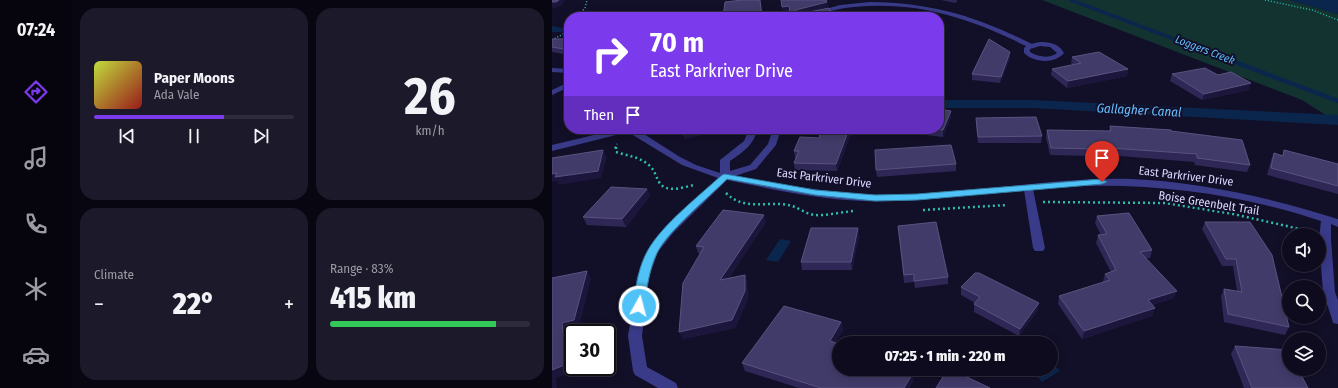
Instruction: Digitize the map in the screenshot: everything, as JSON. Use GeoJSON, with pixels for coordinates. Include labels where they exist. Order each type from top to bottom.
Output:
{"type":"FeatureCollection","features":[{"type":"Feature","properties":{"kind":"street"},"geometry":{"type":"LineString","coordinates":[[820,12],[841,7],[864,4],[920,8],[946,12],[988,25],[1030,46]]}},
{"type":"Feature","properties":{"kind":"street"},"geometry":{"type":"LineString","coordinates":[[552,70],[564,71]]}},
{"type":"Feature","properties":{"kind":"street"},"geometry":{"type":"LineString","coordinates":[[552,93],[564,87]]}},
{"type":"Feature","properties":{"kind":"street","name":"East Parkriver Drive"},"geometry":{"type":"LineString","coordinates":[[552,148],[609,134]]}},
{"type":"Feature","properties":{"kind":"street","name":"East Parkriver Drive"},"geometry":{"type":"LineString","coordinates":[[638,134],[680,161],[705,172],[815,193],[875,198],[917,197],[1102,182],[1143,183],[1186,187],[1253,199],[1338,223]]}},
{"type":"Feature","properties":{"kind":"street"},"geometry":{"type":"LineString","coordinates":[[725,176],[725,160],[743,147],[753,134]]}},
{"type":"Feature","properties":{"kind":"street"},"geometry":{"type":"LineString","coordinates":[[670,388],[640,371],[635,336],[642,277],[653,251],[669,230],[725,176],[753,167],[772,145],[775,134]]}},
{"type":"Feature","properties":{"kind":"street"},"geometry":{"type":"LineString","coordinates":[[1028,187],[1039,248]]}},
{"type":"Feature","properties":{"kind":"street"},"geometry":{"type":"LineString","coordinates":[[1326,219],[1325,239],[1329,292],[1338,319]]}},
{"type":"Feature","properties":{"kind":"path"},"geometry":{"type":"LineString","coordinates":[[581,12],[585,8],[587,0]]}},
{"type":"Feature","properties":{"kind":"path"},"geometry":{"type":"LineString","coordinates":[[1266,0],[1312,10],[1338,20]]}},
{"type":"Feature","properties":{"kind":"path"},"geometry":{"type":"LineString","coordinates":[[552,40],[564,34]]}},
{"type":"Feature","properties":{"kind":"path"},"geometry":{"type":"LineString","coordinates":[[620,140],[615,148],[616,152],[626,156],[639,158],[648,164],[656,173],[659,182],[663,186],[670,189],[694,185]]}},
{"type":"Feature","properties":{"kind":"path","name":"Boise Greenbelt Trail"},"geometry":{"type":"LineString","coordinates":[[1043,202],[1165,203],[1233,214],[1296,228]]}},
{"type":"Feature","properties":{"kind":"green space"},"geometry":{"type":"Polygon","coordinates":[[[1042,0],[1290,0],[1338,14],[1338,123],[1302,100],[1042,0]]]}},
{"type":"Feature","properties":{"kind":"water"},"geometry":{"type":"Polygon","coordinates":[[[1290,0],[1338,0],[1338,14],[1290,0]]]}},
{"type":"Feature","properties":{"kind":"water"},"geometry":{"type":"Polygon","coordinates":[[[780,239],[791,241],[778,262],[766,260],[780,239]]]}},
{"type":"Feature","properties":{"kind":"water"},"geometry":{"type":"Polygon","coordinates":[[[1037,376],[1052,376],[1042,382],[1037,376]]]}},
{"type":"Feature","properties":{"kind":"building"},"geometry":{"type":"Polygon","coordinates":[[[552,0],[559,0],[552,2],[552,0]]]}},
{"type":"Feature","properties":{"kind":"building"},"geometry":{"type":"Polygon","coordinates":[[[760,0],[761,12],[724,12],[725,2],[760,0]]]}},
{"type":"Feature","properties":{"kind":"building"},"geometry":{"type":"Polygon","coordinates":[[[781,0],[826,0],[827,2],[796,10],[795,12],[790,12],[789,6],[782,7],[781,0]]]}},
{"type":"Feature","properties":{"kind":"building"},"geometry":{"type":"Polygon","coordinates":[[[829,8],[830,12],[809,12],[829,8]]]}},
{"type":"Feature","properties":{"kind":"building"},"geometry":{"type":"Polygon","coordinates":[[[552,39],[564,39],[564,49],[552,47],[552,39]]]}},
{"type":"Feature","properties":{"kind":"building"},"geometry":{"type":"Polygon","coordinates":[[[989,39],[1010,52],[1001,77],[972,74],[989,39]]]}},
{"type":"Feature","properties":{"kind":"building"},"geometry":{"type":"Polygon","coordinates":[[[1099,52],[1128,69],[1068,81],[1052,69],[1081,63],[1072,57],[1099,52]]]}},
{"type":"Feature","properties":{"kind":"building"},"geometry":{"type":"Polygon","coordinates":[[[1205,68],[1218,75],[1231,72],[1251,83],[1204,94],[1172,74],[1205,68]]]}},
{"type":"Feature","properties":{"kind":"building"},"geometry":{"type":"Polygon","coordinates":[[[944,110],[951,111],[944,128],[944,110]]]}},
{"type":"Feature","properties":{"kind":"building"},"geometry":{"type":"Polygon","coordinates":[[[1036,117],[1042,136],[978,137],[976,118],[1036,117]]]}},
{"type":"Feature","properties":{"kind":"building"},"geometry":{"type":"Polygon","coordinates":[[[1110,126],[1171,130],[1242,140],[1250,165],[1197,158],[1197,154],[1096,147],[1096,149],[1051,148],[1047,130],[1111,131],[1110,126]]]}},
{"type":"Feature","properties":{"kind":"building"},"geometry":{"type":"Polygon","coordinates":[[[819,134],[847,134],[836,164],[794,163],[799,151],[794,151],[800,137],[820,138],[819,134]]]}},
{"type":"Feature","properties":{"kind":"building"},"geometry":{"type":"Polygon","coordinates":[[[951,145],[956,164],[876,170],[875,150],[951,145]]]}},
{"type":"Feature","properties":{"kind":"building"},"geometry":{"type":"Polygon","coordinates":[[[603,150],[598,171],[555,177],[557,173],[552,174],[552,158],[603,150]]]}},
{"type":"Feature","properties":{"kind":"building"},"geometry":{"type":"Polygon","coordinates":[[[1284,150],[1338,164],[1338,186],[1271,168],[1274,153],[1283,156],[1284,150]]]}},
{"type":"Feature","properties":{"kind":"building"},"geometry":{"type":"Polygon","coordinates":[[[611,187],[647,189],[622,219],[583,217],[611,187]]]}},
{"type":"Feature","properties":{"kind":"building"},"geometry":{"type":"Polygon","coordinates":[[[723,210],[764,215],[720,280],[745,275],[745,291],[732,320],[679,332],[683,283],[704,247],[696,246],[723,210]]]}},
{"type":"Feature","properties":{"kind":"building"},"geometry":{"type":"Polygon","coordinates":[[[1129,213],[1152,250],[1140,252],[1177,291],[1148,300],[1155,308],[1084,331],[1059,296],[1110,280],[1105,274],[1116,270],[1098,235],[1107,234],[1097,216],[1129,213]]]}},
{"type":"Feature","properties":{"kind":"building"},"geometry":{"type":"Polygon","coordinates":[[[936,222],[948,277],[914,281],[914,274],[904,275],[898,226],[936,222]]]}},
{"type":"Feature","properties":{"kind":"building"},"geometry":{"type":"Polygon","coordinates":[[[1205,222],[1250,222],[1272,255],[1282,297],[1282,324],[1288,324],[1289,327],[1228,314],[1224,289],[1242,292],[1236,259],[1226,259],[1205,222]]]}},
{"type":"Feature","properties":{"kind":"building"},"geometry":{"type":"Polygon","coordinates":[[[811,228],[858,228],[851,262],[801,262],[811,228]]]}},
{"type":"Feature","properties":{"kind":"building"},"geometry":{"type":"Polygon","coordinates":[[[587,271],[574,320],[562,323],[564,339],[564,365],[552,370],[552,278],[587,271]]]}},
{"type":"Feature","properties":{"kind":"building"},"geometry":{"type":"Polygon","coordinates":[[[975,273],[979,273],[1039,303],[1020,329],[974,304],[980,297],[961,287],[975,273]]]}},
{"type":"Feature","properties":{"kind":"building"},"geometry":{"type":"Polygon","coordinates":[[[784,306],[841,322],[830,341],[832,342],[832,376],[911,376],[904,388],[821,388],[742,363],[784,306]]]}},
{"type":"Feature","properties":{"kind":"building"},"geometry":{"type":"Polygon","coordinates":[[[1235,346],[1282,349],[1282,376],[1302,376],[1308,388],[1252,388],[1235,346]]]}},
{"type":"Feature","properties":{"kind":"building"},"geometry":{"type":"Polygon","coordinates":[[[944,376],[965,376],[990,388],[936,388],[944,376]]]}},
{"type":"Feature","properties":{"kind":"waterway","name":"Loggers Creek"},"geometry":{"type":"LineString","coordinates":[[1071,0],[1243,65]]}},
{"type":"Feature","properties":{"kind":"waterway","name":"Gallagher Canal"},"geometry":{"type":"LineString","coordinates":[[552,29],[558,30]]}},
{"type":"Feature","properties":{"kind":"waterway","name":"Loggers Creek"},"geometry":{"type":"LineString","coordinates":[[1240,64],[1338,101]]}},
{"type":"Feature","properties":{"kind":"waterway","name":"Gallagher Canal"},"geometry":{"type":"LineString","coordinates":[[944,104],[1033,104],[1338,120]]}},
{"type":"Feature","properties":{"kind":"route"},"geometry":{"type":"LineString","coordinates":[[639,306],[642,277],[653,251],[669,230],[725,176],[815,193],[875,198],[917,197],[1083,182],[1102,182]]}}]}
